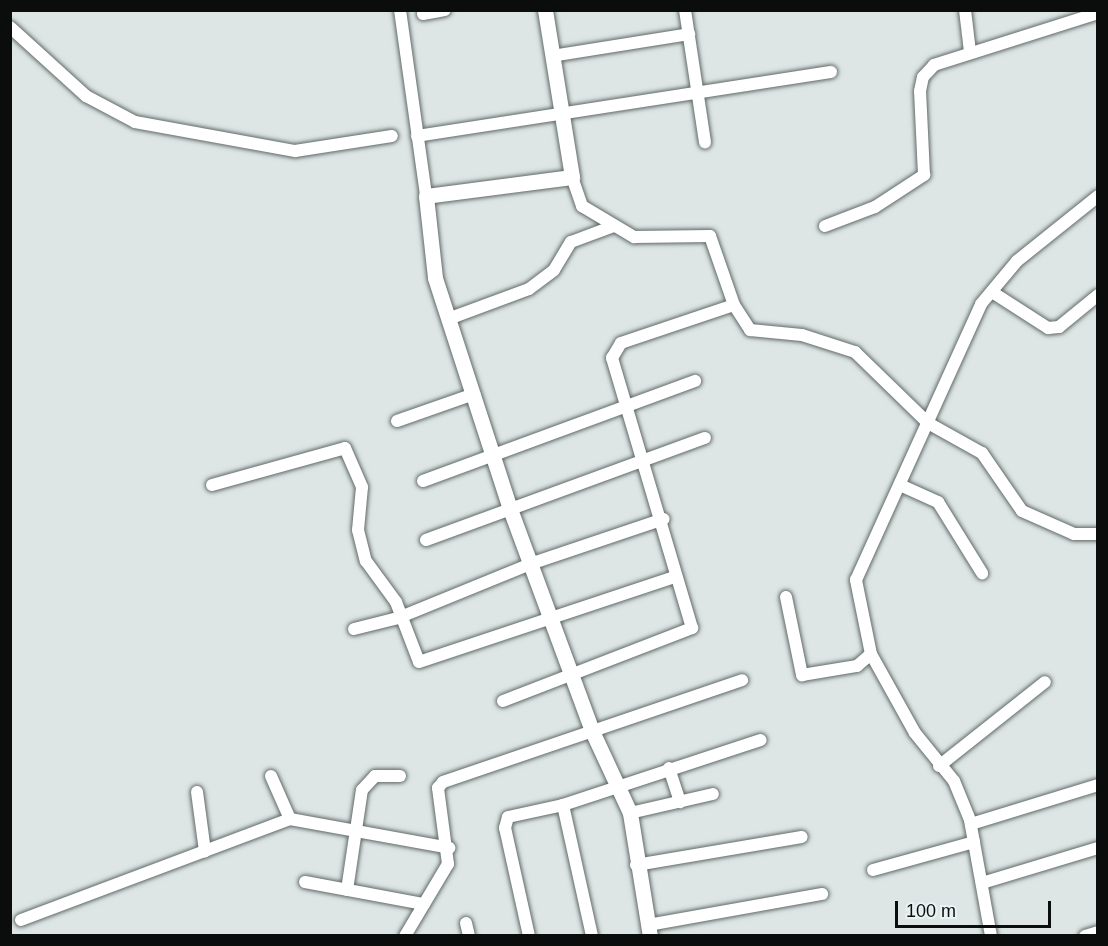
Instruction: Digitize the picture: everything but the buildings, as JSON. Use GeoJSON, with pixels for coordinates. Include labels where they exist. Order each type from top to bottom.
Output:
{"type":"FeatureCollection","features":[{"type":"Feature","properties":{"kind":"street"},"geometry":{"type":"LineString","coordinates":[[400,10],[435,278],[530,564],[554,622],[592,731],[616,788],[630,813],[636,865],[649,931],[822,894]]}},
{"type":"Feature","properties":{"kind":"street"},"geometry":{"type":"LineString","coordinates":[[423,14],[445,10]]}},
{"type":"Feature","properties":{"kind":"street"},"geometry":{"type":"LineString","coordinates":[[545,10],[572,177],[582,206],[614,226],[652,240],[710,236],[734,305],[750,330],[802,335],[855,352],[928,423],[982,453],[1022,511],[1074,534],[1098,534]]}},
{"type":"Feature","properties":{"kind":"street"},"geometry":{"type":"LineString","coordinates":[[685,10],[705,143]]}},
{"type":"Feature","properties":{"kind":"street"},"geometry":{"type":"LineString","coordinates":[[964,10],[970,52]]}},
{"type":"Feature","properties":{"kind":"street"},"geometry":{"type":"LineString","coordinates":[[825,226],[875,207],[920,180],[927,168],[921,80],[934,65],[1098,13]]}},
{"type":"Feature","properties":{"kind":"street"},"geometry":{"type":"LineString","coordinates":[[10,27],[86,96],[135,122],[295,151],[392,136]]}},
{"type":"Feature","properties":{"kind":"street"},"geometry":{"type":"LineString","coordinates":[[552,56],[689,34]]}},
{"type":"Feature","properties":{"kind":"street"},"geometry":{"type":"LineString","coordinates":[[417,136],[561,117],[697,92],[831,72]]}},
{"type":"Feature","properties":{"kind":"street"},"geometry":{"type":"LineString","coordinates":[[426,196],[572,177]]}},
{"type":"Feature","properties":{"kind":"street"},"geometry":{"type":"LineString","coordinates":[[991,936],[970,824],[954,782],[939,766],[871,654],[856,580],[928,423],[992,292],[1017,261],[1098,196]]}},
{"type":"Feature","properties":{"kind":"street"},"geometry":{"type":"LineString","coordinates":[[448,320],[529,289],[554,270],[571,242],[614,226]]}},
{"type":"Feature","properties":{"kind":"street"},"geometry":{"type":"LineString","coordinates":[[992,292],[1048,328],[1059,327],[1098,295]]}},
{"type":"Feature","properties":{"kind":"street"},"geometry":{"type":"LineString","coordinates":[[503,701],[570,672],[690,629],[675,577],[664,519],[623,407],[612,358],[621,343],[734,305]]}},
{"type":"Feature","properties":{"kind":"street"},"geometry":{"type":"LineString","coordinates":[[423,481],[695,381]]}},
{"type":"Feature","properties":{"kind":"street"},"geometry":{"type":"LineString","coordinates":[[397,421],[474,394]]}},
{"type":"Feature","properties":{"kind":"street"},"geometry":{"type":"LineString","coordinates":[[426,540],[705,438]]}},
{"type":"Feature","properties":{"kind":"street"},"geometry":{"type":"LineString","coordinates":[[212,485],[345,448],[362,487],[360,544],[368,565],[396,602],[398,618],[416,660],[426,662],[554,622],[675,577]]}},
{"type":"Feature","properties":{"kind":"street"},"geometry":{"type":"LineString","coordinates":[[900,485],[938,502],[982,573]]}},
{"type":"Feature","properties":{"kind":"street"},"geometry":{"type":"LineString","coordinates":[[354,629],[398,618],[530,564],[664,519]]}},
{"type":"Feature","properties":{"kind":"street"},"geometry":{"type":"LineString","coordinates":[[786,597],[802,675],[857,666],[871,654]]}},
{"type":"Feature","properties":{"kind":"street"},"geometry":{"type":"LineString","coordinates":[[405,936],[448,864],[449,848],[438,788],[443,782],[742,680]]}},
{"type":"Feature","properties":{"kind":"street"},"geometry":{"type":"LineString","coordinates":[[939,766],[1046,682]]}},
{"type":"Feature","properties":{"kind":"street"},"geometry":{"type":"LineString","coordinates":[[529,936],[504,820],[563,805],[669,768],[761,740]]}},
{"type":"Feature","properties":{"kind":"street"},"geometry":{"type":"LineString","coordinates":[[669,768],[680,802]]}},
{"type":"Feature","properties":{"kind":"street"},"geometry":{"type":"LineString","coordinates":[[271,776],[290,819]]}},
{"type":"Feature","properties":{"kind":"street"},"geometry":{"type":"LineString","coordinates":[[347,890],[356,830],[369,779],[400,776]]}},
{"type":"Feature","properties":{"kind":"street"},"geometry":{"type":"LineString","coordinates":[[970,824],[1098,785]]}},
{"type":"Feature","properties":{"kind":"street"},"geometry":{"type":"LineString","coordinates":[[197,792],[205,851]]}},
{"type":"Feature","properties":{"kind":"street"},"geometry":{"type":"LineString","coordinates":[[630,813],[713,794]]}},
{"type":"Feature","properties":{"kind":"street"},"geometry":{"type":"LineString","coordinates":[[563,805],[592,936]]}},
{"type":"Feature","properties":{"kind":"street"},"geometry":{"type":"LineString","coordinates":[[21,920],[290,819],[449,848]]}},
{"type":"Feature","properties":{"kind":"street"},"geometry":{"type":"LineString","coordinates":[[636,865],[802,837]]}},
{"type":"Feature","properties":{"kind":"street"},"geometry":{"type":"LineString","coordinates":[[873,870],[974,842]]}},
{"type":"Feature","properties":{"kind":"street"},"geometry":{"type":"LineString","coordinates":[[982,883],[1098,848]]}},
{"type":"Feature","properties":{"kind":"street"},"geometry":{"type":"LineString","coordinates":[[305,882],[424,904]]}},
{"type":"Feature","properties":{"kind":"street"},"geometry":{"type":"LineString","coordinates":[[1085,936],[1098,932]]}}]}
